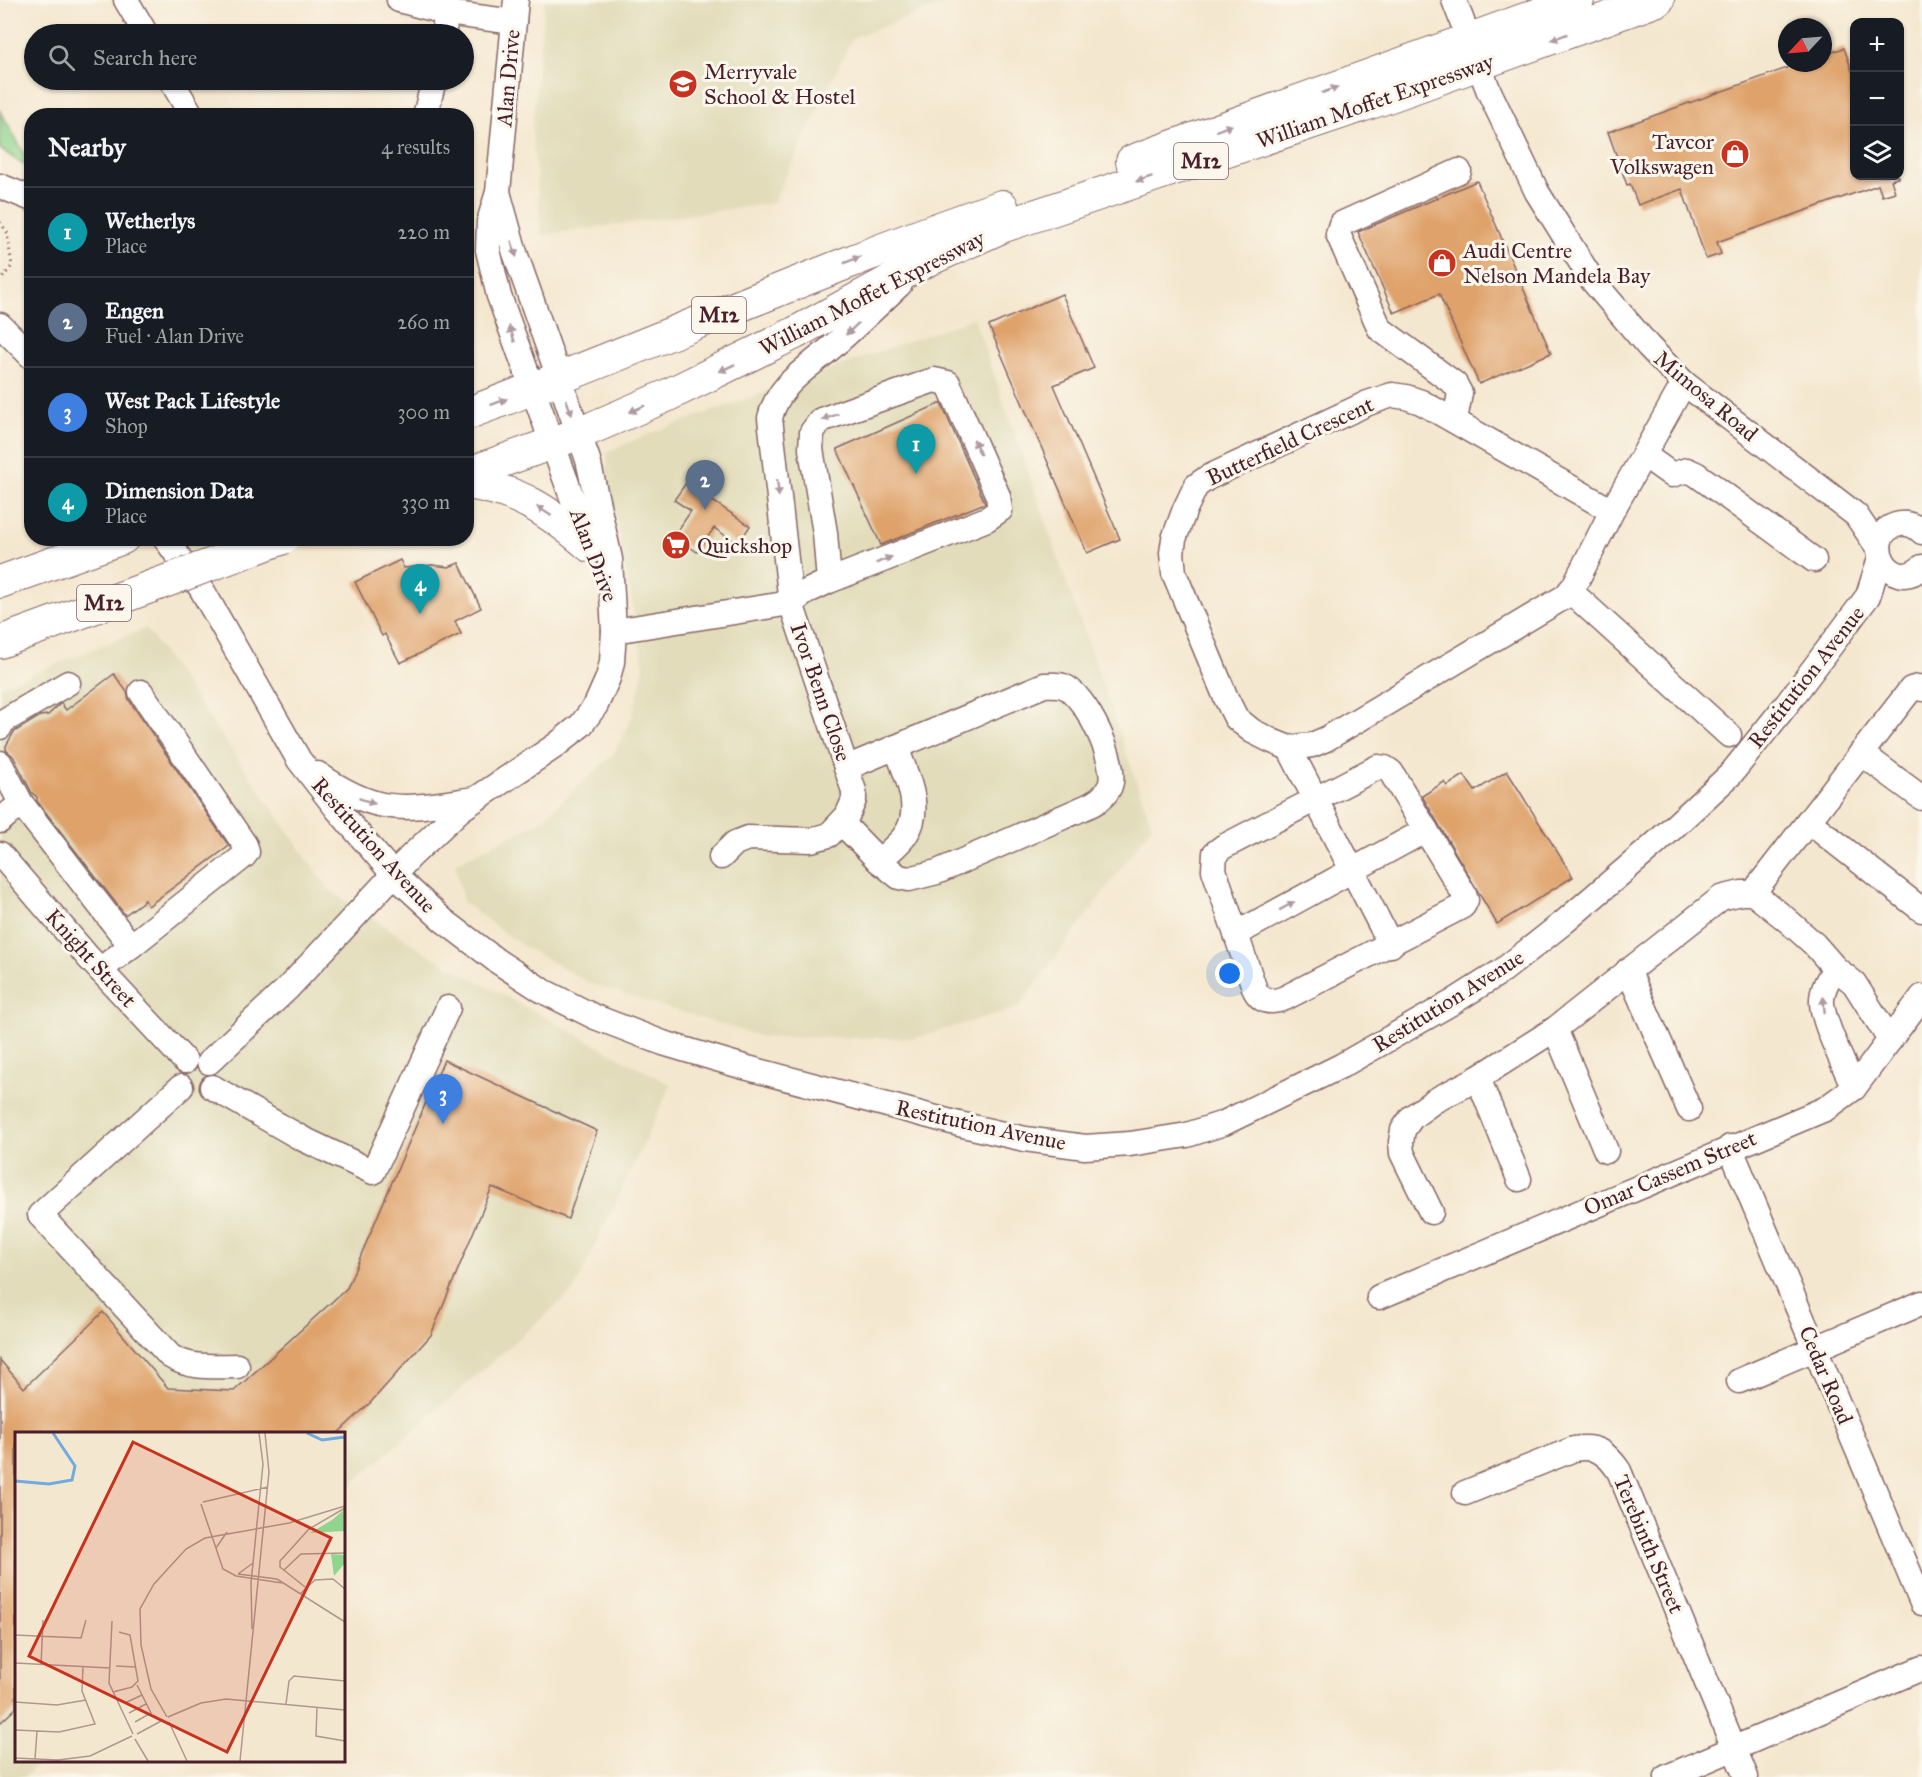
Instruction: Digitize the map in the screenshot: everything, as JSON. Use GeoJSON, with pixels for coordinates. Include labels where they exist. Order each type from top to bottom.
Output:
{"type":"FeatureCollection","features":[{"type":"Feature","properties":{"kind":"main road","name":"William Moffet Expressway"},"geometry":{"type":"LineString","coordinates":[[474,471],[565,439],[666,396],[738,362],[861,298],[926,261],[1004,226],[1313,123],[1473,53],[1578,0]]}},
{"type":"Feature","properties":{"kind":"main road","name":"William Moffet Expressway"},"geometry":{"type":"LineString","coordinates":[[474,411],[923,233],[1149,155],[1473,53],[1658,0]]}},
{"type":"Feature","properties":{"kind":"main road"},"geometry":{"type":"LineString","coordinates":[[474,484],[496,488],[518,496],[563,524],[590,546]]}},
{"type":"Feature","properties":{"kind":"main road","name":"M12"},"geometry":{"type":"LineString","coordinates":[[0,582],[100,546]]}},
{"type":"Feature","properties":{"kind":"main road","name":"M12"},"geometry":{"type":"LineString","coordinates":[[6,641],[261,546]]}},
{"type":"Feature","properties":{"kind":"street"},"geometry":{"type":"LineString","coordinates":[[126,0],[140,24]]}},
{"type":"Feature","properties":{"kind":"street"},"geometry":{"type":"LineString","coordinates":[[399,0],[445,24],[515,11]]}},
{"type":"Feature","properties":{"kind":"street","name":"Mimosa Road"},"geometry":{"type":"LineString","coordinates":[[1454,0],[1473,53],[1537,192],[1592,280],[1640,338],[1684,383],[1856,515],[1889,570],[1915,573]]}},
{"type":"Feature","properties":{"kind":"street","name":"Alan Drive"},"geometry":{"type":"LineString","coordinates":[[515,11],[498,192],[489,222],[488,250],[499,296],[545,384],[565,439],[590,546],[614,621]]}},
{"type":"Feature","properties":{"kind":"street"},"geometry":{"type":"LineString","coordinates":[[177,90],[187,108]]}},
{"type":"Feature","properties":{"kind":"street"},"geometry":{"type":"LineString","coordinates":[[427,108],[432,90]]}},
{"type":"Feature","properties":{"kind":"street"},"geometry":{"type":"LineString","coordinates":[[1455,420],[1460,393],[1455,384],[1380,329],[1338,234],[1341,224],[1459,171]]}},
{"type":"Feature","properties":{"kind":"street"},"geometry":{"type":"LineString","coordinates":[[0,186],[24,196]]}},
{"type":"Feature","properties":{"kind":"street"},"geometry":{"type":"LineString","coordinates":[[829,581],[825,532],[811,449],[812,432],[821,420],[934,380],[948,383],[998,496],[1000,510],[987,519],[829,581],[808,591],[791,603],[770,418],[772,408],[781,392],[795,376],[831,348],[926,261]]}},
{"type":"Feature","properties":{"kind":"street"},"geometry":{"type":"LineString","coordinates":[[0,325],[24,349]]}},
{"type":"Feature","properties":{"kind":"street"},"geometry":{"type":"LineString","coordinates":[[1391,945],[1354,869],[1289,748],[1312,745],[1326,739],[1551,606],[1570,591],[1684,383]]}},
{"type":"Feature","properties":{"kind":"street","name":"Butterfield Crescent"},"geometry":{"type":"LineString","coordinates":[[1289,748],[1252,731],[1236,718],[1174,573],[1172,553],[1174,539],[1196,486],[1207,478],[1379,398],[1392,395],[1406,397],[1455,420],[1612,511]]}},
{"type":"Feature","properties":{"kind":"street","name":"Alan Drive"},"geometry":{"type":"LineString","coordinates":[[565,439],[588,460],[610,559],[614,621]]}},
{"type":"Feature","properties":{"kind":"street"},"geometry":{"type":"LineString","coordinates":[[1644,455],[1672,475],[1687,470],[1696,474],[1814,560]]}},
{"type":"Feature","properties":{"kind":"street","name":"Mimosa Road"},"geometry":{"type":"LineString","coordinates":[[1856,515],[1912,524]]}},
{"type":"Feature","properties":{"kind":"street","name":"Restitution Avenue"},"geometry":{"type":"LineString","coordinates":[[171,546],[201,588],[298,760],[394,874],[442,920],[497,961],[543,991],[595,1017],[663,1043],[755,1070],[1024,1139],[1085,1147],[1130,1144],[1187,1135],[1224,1123],[1341,1066],[1502,971],[1554,930],[1691,813],[1730,775],[1868,596],[1880,554],[1882,537],[1891,527],[1912,524]]}},
{"type":"Feature","properties":{"kind":"street","name":"Restitution Avenue"},"geometry":{"type":"LineString","coordinates":[[1868,596],[1915,573]]}},
{"type":"Feature","properties":{"kind":"street"},"geometry":{"type":"LineString","coordinates":[[1570,591],[1729,735]]}},
{"type":"Feature","properties":{"kind":"street","name":"Ivor Benn Close"},"geometry":{"type":"LineString","coordinates":[[614,621],[791,603],[854,791],[852,807],[842,822]]}},
{"type":"Feature","properties":{"kind":"street"},"geometry":{"type":"LineString","coordinates":[[209,1062],[287,989],[418,849],[461,809],[555,746],[581,725],[596,705],[608,678],[612,662],[614,621]]}},
{"type":"Feature","properties":{"kind":"street"},"geometry":{"type":"LineString","coordinates":[[0,727],[2,722],[68,683]]}},
{"type":"Feature","properties":{"kind":"street"},"geometry":{"type":"LineString","coordinates":[[721,857],[728,848],[742,839],[822,838],[829,835],[842,822],[879,861],[899,878],[909,879],[937,872],[1101,799],[1111,784],[1109,763],[1101,736],[1080,697],[1064,686],[1044,685],[846,768]]}},
{"type":"Feature","properties":{"kind":"street"},"geometry":{"type":"LineString","coordinates":[[1753,893],[1911,689],[1918,687],[1922,689]]}},
{"type":"Feature","properties":{"kind":"street"},"geometry":{"type":"LineString","coordinates":[[100,970],[247,852],[245,845],[141,693]]}},
{"type":"Feature","properties":{"kind":"street"},"geometry":{"type":"LineString","coordinates":[[879,861],[907,834],[913,816],[913,796],[896,747]]}},
{"type":"Feature","properties":{"kind":"street"},"geometry":{"type":"LineString","coordinates":[[1861,753],[1922,798]]}},
{"type":"Feature","properties":{"kind":"street"},"geometry":{"type":"LineString","coordinates":[[298,760],[341,790],[365,801],[386,806],[399,808],[429,806],[477,798]]}},
{"type":"Feature","properties":{"kind":"street"},"geometry":{"type":"LineString","coordinates":[[0,763],[21,802],[131,946]]}},
{"type":"Feature","properties":{"kind":"street"},"geometry":{"type":"LineString","coordinates":[[1378,767],[1391,772],[1426,830],[1464,894],[1466,900],[1463,906],[1285,998],[1276,1002],[1266,1002],[1260,998],[1255,990],[1214,870],[1215,853],[1378,767]]}},
{"type":"Feature","properties":{"kind":"street"},"geometry":{"type":"LineString","coordinates":[[0,821],[21,802]]}},
{"type":"Feature","properties":{"kind":"street"},"geometry":{"type":"LineString","coordinates":[[1808,821],[1922,910]]}},
{"type":"Feature","properties":{"kind":"street"},"geometry":{"type":"LineString","coordinates":[[1236,934],[1426,830]]}},
{"type":"Feature","properties":{"kind":"street","name":"Knight Street"},"geometry":{"type":"LineString","coordinates":[[0,854],[100,970],[185,1060]]}},
{"type":"Feature","properties":{"kind":"street"},"geometry":{"type":"LineString","coordinates":[[1431,1212],[1402,1153],[1403,1130],[1412,1117],[1434,1101],[1478,1078],[1555,1029],[1716,901],[1730,895],[1753,893],[1804,935],[1835,968],[1854,983],[1890,1040]]}},
{"type":"Feature","properties":{"kind":"street"},"geometry":{"type":"LineString","coordinates":[[1835,968],[1824,987],[1822,1003],[1835,1043],[1854,1088]]}},
{"type":"Feature","properties":{"kind":"street"},"geometry":{"type":"LineString","coordinates":[[1628,970],[1689,1109]]}},
{"type":"Feature","properties":{"kind":"street","name":"Omar Cassem Street"},"geometry":{"type":"LineString","coordinates":[[1379,1297],[1825,1109],[1854,1088],[1922,997]]}},
{"type":"Feature","properties":{"kind":"street"},"geometry":{"type":"LineString","coordinates":[[212,1087],[301,1138],[373,1172],[448,1008]]}},
{"type":"Feature","properties":{"kind":"street"},"geometry":{"type":"LineString","coordinates":[[1555,1029],[1606,1151]]}},
{"type":"Feature","properties":{"kind":"street"},"geometry":{"type":"LineString","coordinates":[[198,1057],[209,1062],[215,1074],[212,1087],[201,1095],[188,1094],[181,1088],[177,1078],[178,1071],[185,1060],[198,1057]]}},
{"type":"Feature","properties":{"kind":"street"},"geometry":{"type":"LineString","coordinates":[[1478,1078],[1519,1179]]}},
{"type":"Feature","properties":{"kind":"street"},"geometry":{"type":"LineString","coordinates":[[181,1088],[40,1215],[170,1356],[181,1362],[196,1365],[237,1366]]}},
{"type":"Feature","properties":{"kind":"street","name":"Cedar Road"},"geometry":{"type":"LineString","coordinates":[[1730,1148],[1922,1603]]}},
{"type":"Feature","properties":{"kind":"street"},"geometry":{"type":"LineString","coordinates":[[1739,1381],[1922,1303]]}},
{"type":"Feature","properties":{"kind":"street","name":"Terebinth Street"},"geometry":{"type":"LineString","coordinates":[[1465,1493],[1574,1449],[1600,1450],[1611,1459],[1619,1471],[1746,1777]]}},
{"type":"Feature","properties":{"kind":"street"},"geometry":{"type":"LineString","coordinates":[[1667,1777],[1922,1668]]}},
{"type":"Feature","properties":{"kind":"path"},"geometry":{"type":"LineString","coordinates":[[0,222],[7,232],[12,266],[0,281]]}},
{"type":"Feature","properties":{"kind":"shaded area","name":"Merryvale School & Hostel"},"geometry":{"type":"Polygon","coordinates":[[[545,0],[955,0],[852,38],[773,203],[542,235],[532,131],[545,0]]]}},
{"type":"Feature","properties":{"kind":"shaded area"},"geometry":{"type":"Polygon","coordinates":[[[974,318],[1152,826],[1018,1008],[915,1038],[762,1037],[591,984],[518,943],[463,902],[455,863],[538,823],[613,755],[632,718],[644,667],[607,471],[607,452],[651,433],[974,318]]]}},
{"type":"Feature","properties":{"kind":"shaded area"},"geometry":{"type":"Polygon","coordinates":[[[146,628],[329,890],[436,959],[671,1085],[574,1290],[345,1490],[345,1432],[15,1432],[15,1762],[41,1762],[24,1777],[0,1777],[0,687],[146,628]]]}},
{"type":"Feature","properties":{"kind":"green space"},"geometry":{"type":"Polygon","coordinates":[[[0,111],[24,154],[24,164],[0,149],[0,111]]]}},
{"type":"Feature","properties":{"kind":"building","name":"Tavcor Volkswagen"},"geometry":{"type":"Polygon","coordinates":[[[1844,48],[1850,65],[1850,180],[1891,180],[1895,192],[1882,196],[1878,185],[1717,242],[1721,254],[1706,259],[1682,189],[1638,205],[1630,184],[1627,185],[1608,132],[1778,71],[1832,72],[1832,52],[1844,48]]]}},
{"type":"Feature","properties":{"kind":"building","name":"Audi Centre Nelson Mandela Bay"},"geometry":{"type":"Polygon","coordinates":[[[1477,181],[1551,353],[1479,384],[1439,294],[1394,313],[1358,232],[1477,181]]]}},
{"type":"Feature","properties":{"kind":"building"},"geometry":{"type":"Polygon","coordinates":[[[1062,294],[1094,368],[1054,385],[1120,539],[1087,553],[989,326],[1062,294]]]}},
{"type":"Feature","properties":{"kind":"building"},"geometry":{"type":"Polygon","coordinates":[[[941,403],[985,503],[881,545],[837,449],[941,403]]]}},
{"type":"Feature","properties":{"kind":"building"},"geometry":{"type":"Polygon","coordinates":[[[686,483],[750,526],[738,544],[714,528],[697,552],[674,536],[691,511],[674,500],[686,483]]]}},
{"type":"Feature","properties":{"kind":"building"},"geometry":{"type":"Polygon","coordinates":[[[400,560],[404,568],[432,565],[449,567],[459,563],[481,608],[455,621],[461,634],[400,663],[385,634],[382,636],[355,582],[400,560]]]}},
{"type":"Feature","properties":{"kind":"building"},"geometry":{"type":"Polygon","coordinates":[[[114,674],[127,692],[129,700],[229,846],[148,906],[145,900],[125,915],[37,801],[37,797],[32,793],[13,756],[6,750],[14,732],[40,716],[48,715],[61,703],[66,710],[114,674]]]}},
{"type":"Feature","properties":{"kind":"building"},"geometry":{"type":"Polygon","coordinates":[[[1507,771],[1573,877],[1497,924],[1422,796],[1444,782],[1447,786],[1464,775],[1475,791],[1507,771]]]}},
{"type":"Feature","properties":{"kind":"building"},"geometry":{"type":"Polygon","coordinates":[[[444,1060],[597,1131],[568,1219],[492,1187],[431,1335],[371,1402],[339,1432],[15,1432],[15,1709],[0,1723],[0,1360],[24,1388],[103,1312],[168,1388],[234,1391],[347,1288],[444,1060]]]}},
{"type":"Feature","properties":{"kind":"place","name":"Merryvale School & Hostel"},"geometry":{"type":"Point","coordinates":[683,84]}},
{"type":"Feature","properties":{"kind":"place","name":"Tavcor Volkswagen"},"geometry":{"type":"Point","coordinates":[1735,154]}},
{"type":"Feature","properties":{"kind":"place","name":"Audi Centre Nelson Mandela Bay"},"geometry":{"type":"Point","coordinates":[1442,263]}},
{"type":"Feature","properties":{"kind":"place","name":"Wetherlys"},"geometry":{"type":"Point","coordinates":[916,474]}},
{"type":"Feature","properties":{"kind":"place","name":"Engen"},"geometry":{"type":"Point","coordinates":[705,510]}},
{"type":"Feature","properties":{"kind":"place","name":"Quickshop"},"geometry":{"type":"Point","coordinates":[676,545]}},
{"type":"Feature","properties":{"kind":"place","name":"Dimension Data"},"geometry":{"type":"Point","coordinates":[420,614]}},
{"type":"Feature","properties":{"kind":"place","name":"West Pack Lifestyle"},"geometry":{"type":"Point","coordinates":[443,1124]}}]}
